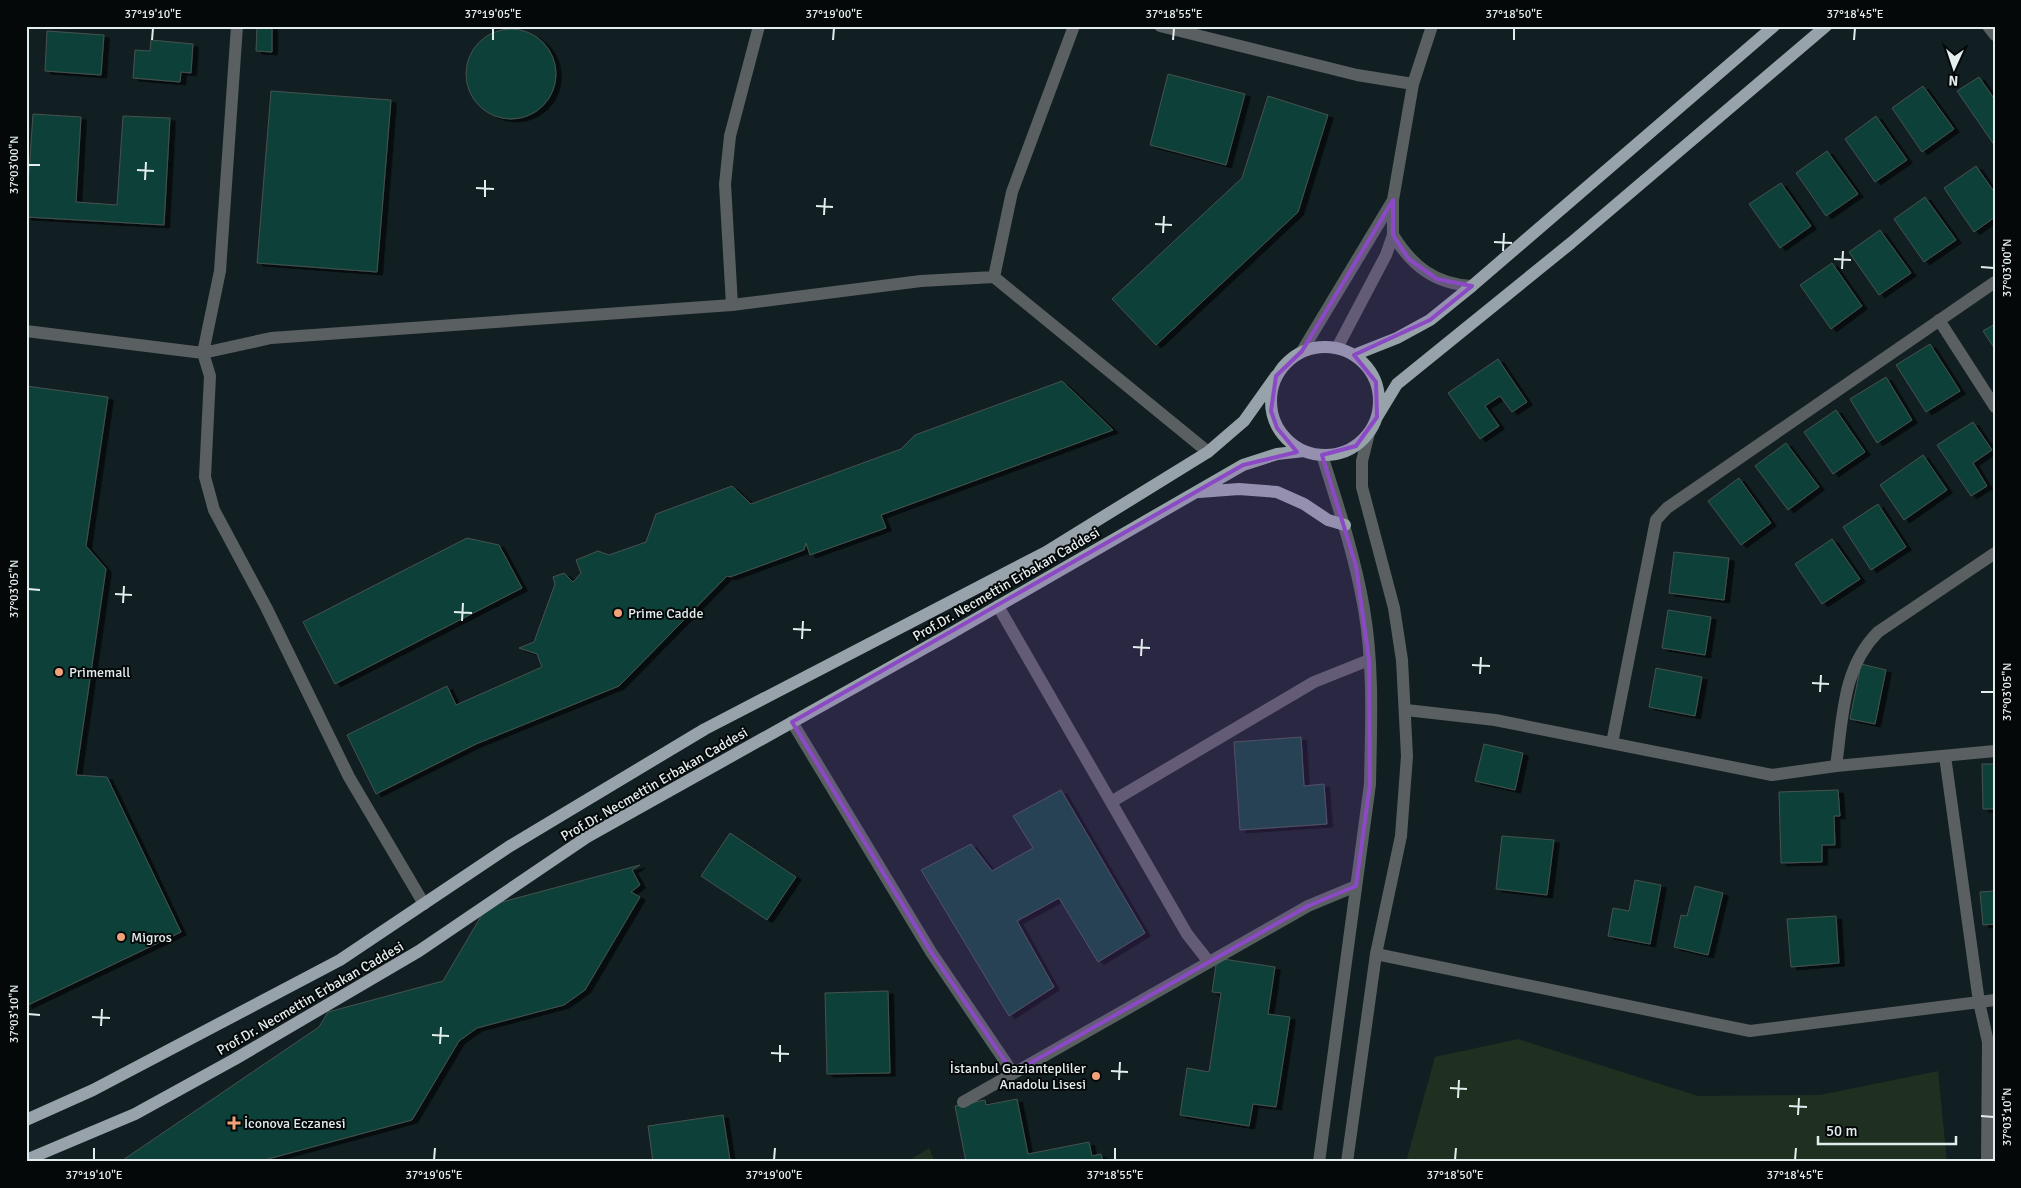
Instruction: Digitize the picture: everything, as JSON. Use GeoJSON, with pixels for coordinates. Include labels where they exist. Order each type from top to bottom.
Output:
{"type":"FeatureCollection","features":[{"type":"Feature","properties":{"kind":"main road"},"geometry":{"type":"LineString","coordinates":[[1354,355],[1397,338],[1430,320],[1774,26]]}},
{"type":"Feature","properties":{"kind":"main road"},"geometry":{"type":"LineString","coordinates":[[1377,417],[1379,400],[1376,382],[1367,367],[1354,355],[1337,348],[1319,347],[1302,351],[1287,362],[1276,376],[1271,393],[1271,411],[1278,428],[1289,442],[1304,451],[1322,455],[1340,453],[1356,446],[1369,433],[1397,384],[1571,244],[1826,26]]}},
{"type":"Feature","properties":{"kind":"main road","name":"Prof.Dr. Necmettin Erbakan Caddesi"},"geometry":{"type":"LineString","coordinates":[[26,1120],[93,1090],[340,960],[510,846],[706,729],[1046,552],[1208,452],[1244,421],[1276,376]]}},
{"type":"Feature","properties":{"kind":"main road","name":"Prof.Dr. Necmettin Erbakan Caddesi"},"geometry":{"type":"LineString","coordinates":[[26,1160],[135,1114],[235,1059],[419,951],[587,837],[998,606],[1243,465],[1277,454],[1304,451]]}},
{"type":"Feature","properties":{"kind":"main road"},"geometry":{"type":"LineString","coordinates":[[1197,492],[1208,493],[1238,489],[1276,492],[1304,504],[1328,520],[1345,525]]}},
{"type":"Feature","properties":{"kind":"street"},"geometry":{"type":"LineString","coordinates":[[237,26],[220,271],[203,353],[210,376],[205,477],[214,510],[266,607],[349,777],[424,904]]}},
{"type":"Feature","properties":{"kind":"street"},"geometry":{"type":"LineString","coordinates":[[732,305],[726,184],[730,136],[759,26]]}},
{"type":"Feature","properties":{"kind":"street"},"geometry":{"type":"LineString","coordinates":[[994,277],[1012,192],[1074,26]]}},
{"type":"Feature","properties":{"kind":"street"},"geometry":{"type":"LineString","coordinates":[[1160,26],[1357,75],[1413,84]]}},
{"type":"Feature","properties":{"kind":"street"},"geometry":{"type":"LineString","coordinates":[[1337,348],[1386,256],[1393,235],[1393,200],[1413,84],[1432,26]]}},
{"type":"Feature","properties":{"kind":"street"},"geometry":{"type":"LineString","coordinates":[[1988,26],[1995,35]]}},
{"type":"Feature","properties":{"kind":"street"},"geometry":{"type":"LineString","coordinates":[[1302,351],[1393,200]]}},
{"type":"Feature","properties":{"kind":"street"},"geometry":{"type":"LineString","coordinates":[[1393,235],[1409,259],[1426,274],[1448,283],[1472,286]]}},
{"type":"Feature","properties":{"kind":"street"},"geometry":{"type":"LineString","coordinates":[[26,331],[203,353],[271,338],[732,305],[921,281],[994,277],[1208,452]]}},
{"type":"Feature","properties":{"kind":"street"},"geometry":{"type":"LineString","coordinates":[[1612,743],[1656,520],[1667,508],[1995,282]]}},
{"type":"Feature","properties":{"kind":"street"},"geometry":{"type":"LineString","coordinates":[[1939,320],[1995,407]]}},
{"type":"Feature","properties":{"kind":"street"},"geometry":{"type":"LineString","coordinates":[[1347,1162],[1376,954],[1401,836],[1407,756],[1406,710],[1394,608],[1362,487],[1362,460],[1369,433]]}},
{"type":"Feature","properties":{"kind":"street"},"geometry":{"type":"LineString","coordinates":[[1319,1162],[1370,784],[1370,660],[1361,593],[1345,525],[1322,455]]}},
{"type":"Feature","properties":{"kind":"street"},"geometry":{"type":"LineString","coordinates":[[1836,766],[1847,687],[1851,672],[1864,648],[1878,632],[1995,553]]}},
{"type":"Feature","properties":{"kind":"street"},"geometry":{"type":"LineString","coordinates":[[998,606],[1187,934],[1209,962]]}},
{"type":"Feature","properties":{"kind":"street"},"geometry":{"type":"LineString","coordinates":[[1111,802],[1314,682],[1370,660]]}},
{"type":"Feature","properties":{"kind":"street"},"geometry":{"type":"LineString","coordinates":[[1406,710],[1495,720],[1772,775],[1836,766],[1995,751]]}},
{"type":"Feature","properties":{"kind":"street"},"geometry":{"type":"LineString","coordinates":[[792,722],[931,952],[1013,1073]]}},
{"type":"Feature","properties":{"kind":"street"},"geometry":{"type":"LineString","coordinates":[[1945,756],[1979,1002],[1988,1042],[1991,1119],[1986,1162]]}},
{"type":"Feature","properties":{"kind":"street"},"geometry":{"type":"LineString","coordinates":[[963,1102],[1308,906],[1356,886]]}},
{"type":"Feature","properties":{"kind":"street"},"geometry":{"type":"LineString","coordinates":[[1376,954],[1750,1030],[1995,1000]]}},
{"type":"Feature","properties":{"kind":"highlighted area"},"geometry":{"type":"Polygon","coordinates":[[[1393,200],[1393,235],[1409,259],[1437,279],[1472,286],[1430,320],[1354,355],[1376,382],[1377,417],[1356,446],[1322,455],[1356,566],[1369,660],[1370,784],[1356,886],[1308,906],[1013,1073],[931,952],[792,722],[1243,465],[1297,452],[1277,428],[1271,411],[1276,376],[1302,351],[1393,200]]]}},
{"type":"Feature","properties":{"kind":"green space"},"geometry":{"type":"Polygon","coordinates":[[[1518,1039],[1698,1096],[1820,1095],[1938,1071],[1947,1162],[1406,1162],[1435,1057],[1518,1039]]]}},
{"type":"Feature","properties":{"kind":"green space"},"geometry":{"type":"Polygon","coordinates":[[[929,1148],[935,1162],[907,1162],[929,1148]]]}},
{"type":"Feature","properties":{"kind":"building"},"geometry":{"type":"Polygon","coordinates":[[[257,26],[272,26],[272,52],[256,51],[257,26]]]}},
{"type":"Feature","properties":{"kind":"building"},"geometry":{"type":"Polygon","coordinates":[[[511,29],[528,32],[543,42],[553,57],[556,74],[553,91],[543,106],[528,116],[511,119],[494,116],[479,106],[469,91],[466,74],[469,57],[479,42],[494,32],[511,29]]]}},
{"type":"Feature","properties":{"kind":"building"},"geometry":{"type":"Polygon","coordinates":[[[47,31],[104,35],[101,75],[45,71],[47,31]]]}},
{"type":"Feature","properties":{"kind":"building"},"geometry":{"type":"Polygon","coordinates":[[[151,40],[193,44],[191,73],[181,72],[180,82],[133,78],[135,50],[150,51],[151,40]]]}},
{"type":"Feature","properties":{"kind":"building"},"geometry":{"type":"Polygon","coordinates":[[[1168,74],[1245,94],[1226,165],[1150,145],[1168,74]]]}},
{"type":"Feature","properties":{"kind":"building"},"geometry":{"type":"Polygon","coordinates":[[[1979,77],[1995,100],[1995,146],[1957,91],[1979,77]]]}},
{"type":"Feature","properties":{"kind":"building"},"geometry":{"type":"Polygon","coordinates":[[[1923,86],[1954,129],[1922,152],[1892,108],[1923,86]]]}},
{"type":"Feature","properties":{"kind":"building"},"geometry":{"type":"Polygon","coordinates":[[[271,91],[391,100],[377,272],[257,263],[271,91]]]}},
{"type":"Feature","properties":{"kind":"building"},"geometry":{"type":"Polygon","coordinates":[[[1268,96],[1328,115],[1298,212],[1156,345],[1112,299],[1242,178],[1268,96]]]}},
{"type":"Feature","properties":{"kind":"building"},"geometry":{"type":"Polygon","coordinates":[[[33,114],[81,117],[76,202],[117,205],[123,116],[170,118],[164,225],[26,217],[33,114]]]}},
{"type":"Feature","properties":{"kind":"building"},"geometry":{"type":"Polygon","coordinates":[[[1876,116],[1907,160],[1875,182],[1845,139],[1876,116]]]}},
{"type":"Feature","properties":{"kind":"building"},"geometry":{"type":"Polygon","coordinates":[[[1827,151],[1858,194],[1826,216],[1796,173],[1827,151]]]}},
{"type":"Feature","properties":{"kind":"building"},"geometry":{"type":"Polygon","coordinates":[[[1976,166],[1995,193],[1995,217],[1974,232],[1944,188],[1976,166]]]}},
{"type":"Feature","properties":{"kind":"building"},"geometry":{"type":"Polygon","coordinates":[[[1781,183],[1811,226],[1780,248],[1749,204],[1781,183]]]}},
{"type":"Feature","properties":{"kind":"building"},"geometry":{"type":"Polygon","coordinates":[[[1925,197],[1956,240],[1924,262],[1894,219],[1925,197]]]}},
{"type":"Feature","properties":{"kind":"building"},"geometry":{"type":"Polygon","coordinates":[[[1880,230],[1911,273],[1879,295],[1849,252],[1880,230]]]}},
{"type":"Feature","properties":{"kind":"building"},"geometry":{"type":"Polygon","coordinates":[[[1832,263],[1862,306],[1831,329],[1800,285],[1832,263]]]}},
{"type":"Feature","properties":{"kind":"building"},"geometry":{"type":"Polygon","coordinates":[[[1995,324],[1995,349],[1983,331],[1995,324]]]}},
{"type":"Feature","properties":{"kind":"building"},"geometry":{"type":"Polygon","coordinates":[[[1930,344],[1960,391],[1926,412],[1896,365],[1930,344]]]}},
{"type":"Feature","properties":{"kind":"building"},"geometry":{"type":"Polygon","coordinates":[[[1498,359],[1527,402],[1512,412],[1500,396],[1485,406],[1499,426],[1480,439],[1448,393],[1498,359]]]}},
{"type":"Feature","properties":{"kind":"building"},"geometry":{"type":"Polygon","coordinates":[[[1886,377],[1912,420],[1877,443],[1850,399],[1886,377]]]}},
{"type":"Feature","properties":{"kind":"building","name":"Prime Cadde"},"geometry":{"type":"Polygon","coordinates":[[[1062,381],[1113,430],[881,515],[886,528],[810,555],[806,543],[804,550],[730,577],[727,576],[619,686],[476,744],[376,794],[347,735],[447,686],[456,705],[542,667],[537,654],[519,648],[534,642],[555,584],[553,577],[564,573],[573,582],[581,573],[576,560],[598,551],[609,555],[646,542],[656,514],[732,486],[751,504],[901,449],[915,435],[1062,381]]]}},
{"type":"Feature","properties":{"kind":"building","name":"Primemall"},"geometry":{"type":"Polygon","coordinates":[[[26,386],[108,397],[86,546],[106,569],[76,775],[107,777],[181,932],[26,1006],[26,386]]]}},
{"type":"Feature","properties":{"kind":"building"},"geometry":{"type":"Polygon","coordinates":[[[1836,410],[1865,452],[1833,474],[1804,432],[1836,410]]]}},
{"type":"Feature","properties":{"kind":"building"},"geometry":{"type":"Polygon","coordinates":[[[1973,422],[1992,450],[1973,463],[1987,486],[1971,496],[1937,445],[1973,422]]]}},
{"type":"Feature","properties":{"kind":"building"},"geometry":{"type":"Polygon","coordinates":[[[1786,443],[1819,487],[1788,510],[1755,466],[1786,443]]]}},
{"type":"Feature","properties":{"kind":"building"},"geometry":{"type":"Polygon","coordinates":[[[1923,455],[1947,490],[1904,520],[1880,485],[1923,455]]]}},
{"type":"Feature","properties":{"kind":"building"},"geometry":{"type":"Polygon","coordinates":[[[1739,478],[1771,523],[1741,545],[1708,501],[1739,478]]]}},
{"type":"Feature","properties":{"kind":"building"},"geometry":{"type":"Polygon","coordinates":[[[1878,504],[1906,547],[1871,570],[1843,527],[1878,504]]]}},
{"type":"Feature","properties":{"kind":"building"},"geometry":{"type":"Polygon","coordinates":[[[467,538],[499,545],[522,588],[335,684],[303,622],[467,538]]]}},
{"type":"Feature","properties":{"kind":"building"},"geometry":{"type":"Polygon","coordinates":[[[1832,539],[1860,579],[1822,604],[1795,564],[1832,539]]]}},
{"type":"Feature","properties":{"kind":"building"},"geometry":{"type":"Polygon","coordinates":[[[1674,552],[1729,558],[1724,600],[1669,593],[1674,552]]]}},
{"type":"Feature","properties":{"kind":"building"},"geometry":{"type":"Polygon","coordinates":[[[1668,610],[1711,617],[1705,655],[1662,648],[1668,610]]]}},
{"type":"Feature","properties":{"kind":"building"},"geometry":{"type":"Polygon","coordinates":[[[1861,664],[1886,670],[1875,724],[1850,719],[1861,664]]]}},
{"type":"Feature","properties":{"kind":"building"},"geometry":{"type":"Polygon","coordinates":[[[1656,668],[1702,677],[1695,716],[1649,707],[1656,668]]]}},
{"type":"Feature","properties":{"kind":"building"},"geometry":{"type":"Polygon","coordinates":[[[1301,737],[1304,786],[1324,784],[1327,824],[1240,830],[1234,742],[1301,737]]]}},
{"type":"Feature","properties":{"kind":"building"},"geometry":{"type":"Polygon","coordinates":[[[1484,744],[1523,753],[1515,790],[1475,781],[1484,744]]]}},
{"type":"Feature","properties":{"kind":"building"},"geometry":{"type":"Polygon","coordinates":[[[1982,764],[1995,764],[1995,809],[1983,809],[1982,764]]]}},
{"type":"Feature","properties":{"kind":"building"},"geometry":{"type":"Polygon","coordinates":[[[1061,790],[1145,933],[1098,962],[1059,898],[1017,921],[1054,987],[1009,1016],[921,870],[971,844],[992,871],[1033,848],[1013,816],[1061,790]]]}},
{"type":"Feature","properties":{"kind":"building"},"geometry":{"type":"Polygon","coordinates":[[[1838,790],[1840,816],[1834,816],[1835,845],[1822,845],[1822,862],[1781,863],[1779,792],[1838,790]]]}},
{"type":"Feature","properties":{"kind":"building"},"geometry":{"type":"Polygon","coordinates":[[[730,833],[796,877],[767,920],[701,876],[730,833]]]}},
{"type":"Feature","properties":{"kind":"building"},"geometry":{"type":"Polygon","coordinates":[[[1502,836],[1554,840],[1547,895],[1496,889],[1502,836]]]}},
{"type":"Feature","properties":{"kind":"building"},"geometry":{"type":"Polygon","coordinates":[[[640,865],[632,870],[640,885],[631,892],[640,897],[585,990],[564,1005],[477,1028],[459,1041],[412,1120],[257,1162],[120,1162],[319,1027],[328,1012],[443,981],[487,906],[640,865]]]}},
{"type":"Feature","properties":{"kind":"building"},"geometry":{"type":"Polygon","coordinates":[[[1995,874],[1995,924],[1983,925],[1980,892],[1994,891],[1995,874]]]}},
{"type":"Feature","properties":{"kind":"building"},"geometry":{"type":"Polygon","coordinates":[[[1635,880],[1661,885],[1650,944],[1608,936],[1613,908],[1629,911],[1635,880]]]}},
{"type":"Feature","properties":{"kind":"building"},"geometry":{"type":"Polygon","coordinates":[[[1695,886],[1723,893],[1708,955],[1674,947],[1681,915],[1687,916],[1695,886]]]}},
{"type":"Feature","properties":{"kind":"building"},"geometry":{"type":"Polygon","coordinates":[[[1836,916],[1839,963],[1791,967],[1787,919],[1836,916]]]}},
{"type":"Feature","properties":{"kind":"building"},"geometry":{"type":"Polygon","coordinates":[[[1217,958],[1275,967],[1268,1014],[1290,1017],[1276,1107],[1253,1104],[1249,1126],[1180,1115],[1187,1068],[1209,1072],[1221,993],[1212,992],[1217,958]]]}},
{"type":"Feature","properties":{"kind":"building"},"geometry":{"type":"Polygon","coordinates":[[[888,991],[890,1073],[827,1074],[825,993],[888,991]]]}},
{"type":"Feature","properties":{"kind":"building"},"geometry":{"type":"Polygon","coordinates":[[[1017,1099],[1028,1154],[1089,1142],[1092,1156],[1101,1154],[1103,1162],[966,1162],[955,1106],[985,1100],[986,1105],[1017,1099]]]}},
{"type":"Feature","properties":{"kind":"building"},"geometry":{"type":"Polygon","coordinates":[[[723,1115],[730,1160],[653,1162],[648,1126],[723,1115]]]}},
{"type":"Feature","properties":{"kind":"place","name":"Prime Cadde"},"geometry":{"type":"Point","coordinates":[618,613]}},
{"type":"Feature","properties":{"kind":"place","name":"Primemall"},"geometry":{"type":"Point","coordinates":[59,672]}},
{"type":"Feature","properties":{"kind":"place","name":"Migros"},"geometry":{"type":"Point","coordinates":[121,937]}},
{"type":"Feature","properties":{"kind":"place","name":"İstanbul Gaziantepliler Anadolu Lisesi"},"geometry":{"type":"Point","coordinates":[1096,1076]}},
{"type":"Feature","properties":{"kind":"place","name":"İconova Eczanesi"},"geometry":{"type":"Point","coordinates":[234,1123]}}]}
